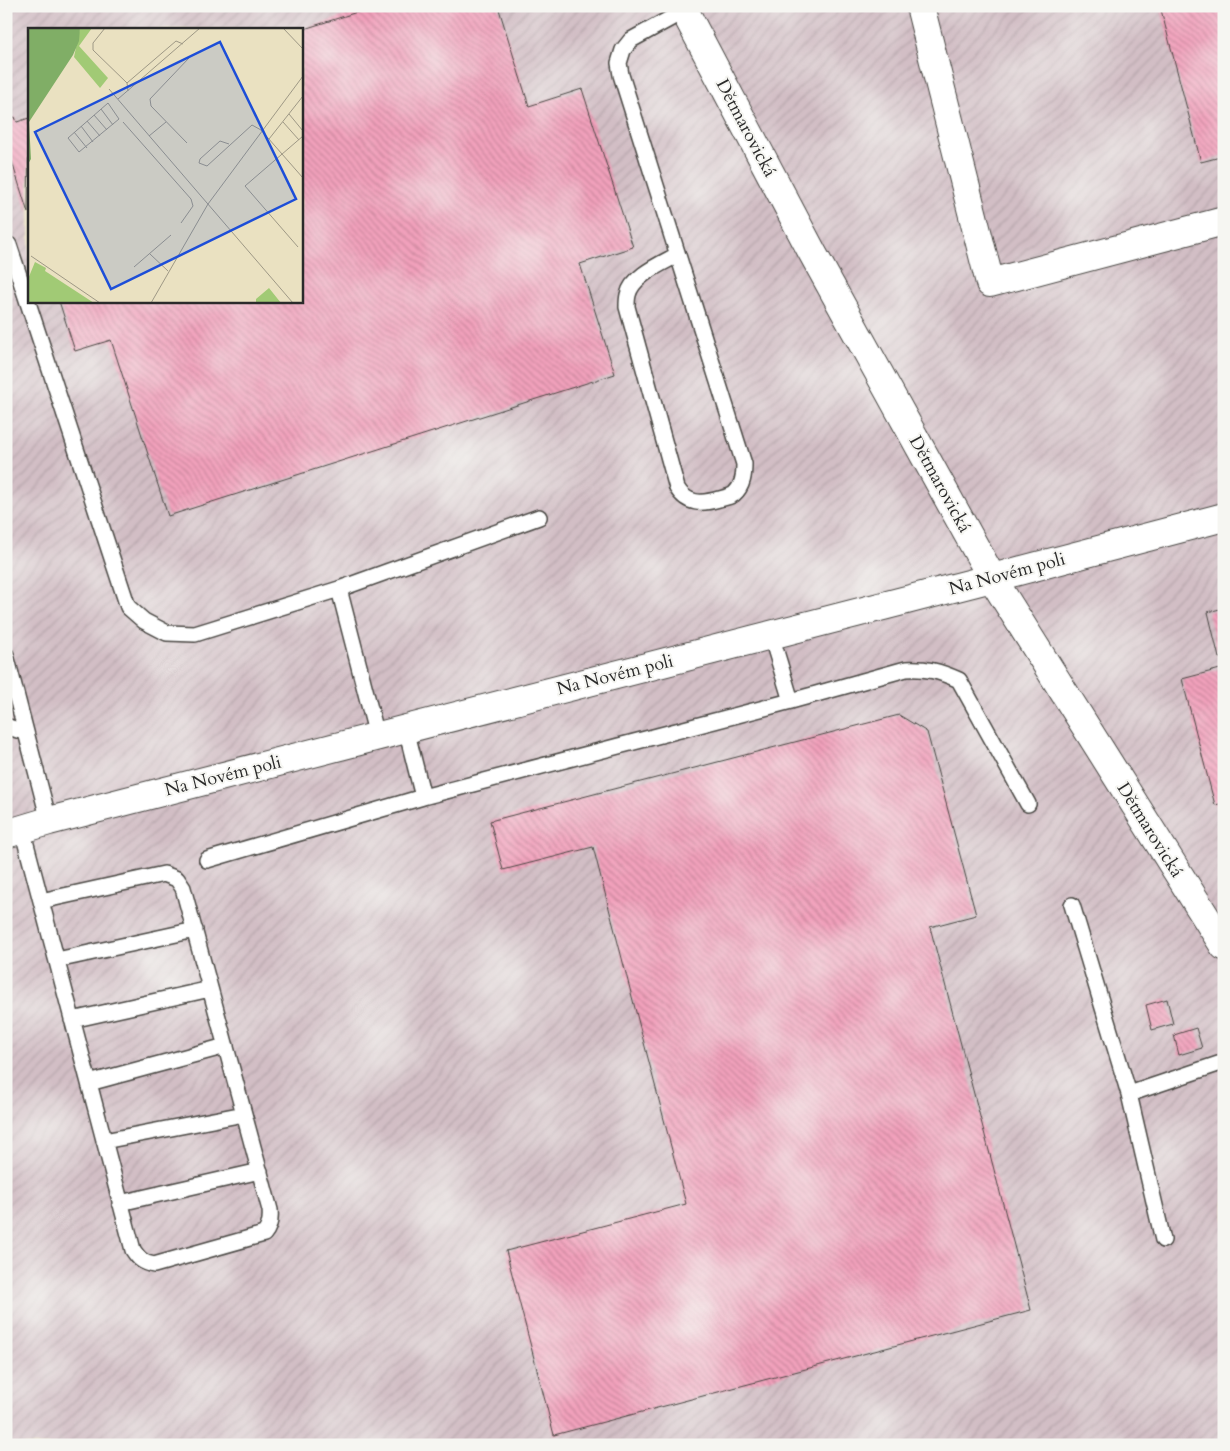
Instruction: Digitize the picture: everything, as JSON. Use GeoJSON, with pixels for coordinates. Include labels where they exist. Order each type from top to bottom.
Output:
{"type":"FeatureCollection","features":[{"type":"Feature","properties":{"kind":"street"},"geometry":{"type":"LineString","coordinates":[[920,6],[990,283],[1224,221]]}},
{"type":"Feature","properties":{"kind":"street","name":"Dětmarovická"},"geometry":{"type":"LineString","coordinates":[[689,8],[812,252],[992,578],[1224,946]]}},
{"type":"Feature","properties":{"kind":"street","name":"Na Novém poli"},"geometry":{"type":"LineString","coordinates":[[14,831],[1224,517]]}},
{"type":"Feature","properties":{"kind":"lane"},"geometry":{"type":"LineString","coordinates":[[677,255],[637,278],[627,296],[627,307],[677,488],[682,496],[694,502],[705,503],[732,496],[739,489],[744,478],[744,464],[677,255],[621,75],[619,63],[623,50],[632,40],[689,8]]}},
{"type":"Feature","properties":{"kind":"lane"},"geometry":{"type":"LineString","coordinates":[[9,245],[128,607],[144,622],[167,633],[195,634],[339,589],[539,517]]}},
{"type":"Feature","properties":{"kind":"lane"},"geometry":{"type":"LineString","coordinates":[[339,589],[377,736]]}},
{"type":"Feature","properties":{"kind":"lane"},"geometry":{"type":"LineString","coordinates":[[771,635],[791,701]]}},
{"type":"Feature","properties":{"kind":"lane"},"geometry":{"type":"LineString","coordinates":[[6,655],[49,821]]}},
{"type":"Feature","properties":{"kind":"lane"},"geometry":{"type":"LineString","coordinates":[[207,860],[423,798],[906,669],[925,668],[959,680],[1028,804]]}},
{"type":"Feature","properties":{"kind":"lane"},"geometry":{"type":"LineString","coordinates":[[6,726],[26,733]]}},
{"type":"Feature","properties":{"kind":"lane"},"geometry":{"type":"LineString","coordinates":[[406,729],[423,798]]}},
{"type":"Feature","properties":{"kind":"lane"},"geometry":{"type":"LineString","coordinates":[[14,831],[41,901],[120,1203],[133,1250],[138,1259],[145,1264],[154,1265],[264,1234],[269,1228],[270,1210],[195,930],[183,888],[178,879],[164,874],[41,901]]}},
{"type":"Feature","properties":{"kind":"lane"},"geometry":{"type":"LineString","coordinates":[[1072,905],[1129,1094],[1163,1240]]}},
{"type":"Feature","properties":{"kind":"lane"},"geometry":{"type":"LineString","coordinates":[[57,960],[195,930]]}},
{"type":"Feature","properties":{"kind":"lane"},"geometry":{"type":"LineString","coordinates":[[72,1020],[210,989]]}},
{"type":"Feature","properties":{"kind":"lane"},"geometry":{"type":"LineString","coordinates":[[89,1083],[226,1046]]}},
{"type":"Feature","properties":{"kind":"lane"},"geometry":{"type":"LineString","coordinates":[[1129,1094],[1224,1062]]}},
{"type":"Feature","properties":{"kind":"lane"},"geometry":{"type":"LineString","coordinates":[[104,1141],[244,1114]]}},
{"type":"Feature","properties":{"kind":"lane"},"geometry":{"type":"LineString","coordinates":[[120,1203],[260,1171]]}},
{"type":"Feature","properties":{"kind":"shaded area"},"geometry":{"type":"Polygon","coordinates":[[[6,6],[1224,6],[1224,1445],[6,1445],[6,6]]]}},
{"type":"Feature","properties":{"kind":"building"},"geometry":{"type":"Polygon","coordinates":[[[376,6],[498,6],[529,106],[582,89],[633,247],[580,264],[615,374],[168,516],[111,340],[75,351],[59,302],[302,302],[302,30],[376,6]]]}},
{"type":"Feature","properties":{"kind":"building"},"geometry":{"type":"Polygon","coordinates":[[[1160,6],[1224,6],[1224,156],[1201,162],[1160,6]]]}},
{"type":"Feature","properties":{"kind":"building"},"geometry":{"type":"Polygon","coordinates":[[[15,117],[17,122],[28,118],[28,213],[6,143],[6,119],[15,117]]]}},
{"type":"Feature","properties":{"kind":"building"},"geometry":{"type":"Polygon","coordinates":[[[1224,608],[1224,657],[1219,658],[1208,612],[1224,608]]]}},
{"type":"Feature","properties":{"kind":"building"},"geometry":{"type":"Polygon","coordinates":[[[1224,668],[1224,803],[1215,805],[1182,679],[1224,668]]]}},
{"type":"Feature","properties":{"kind":"building"},"geometry":{"type":"Polygon","coordinates":[[[899,715],[927,732],[976,915],[930,927],[1031,1310],[554,1435],[506,1251],[686,1204],[593,847],[503,870],[490,821],[899,715]]]}},
{"type":"Feature","properties":{"kind":"building"},"geometry":{"type":"Polygon","coordinates":[[[1167,999],[1173,1024],[1152,1030],[1146,1005],[1167,999]]]}},
{"type":"Feature","properties":{"kind":"building"},"geometry":{"type":"Polygon","coordinates":[[[1196,1028],[1202,1048],[1179,1055],[1174,1035],[1196,1028]]]}}]}
